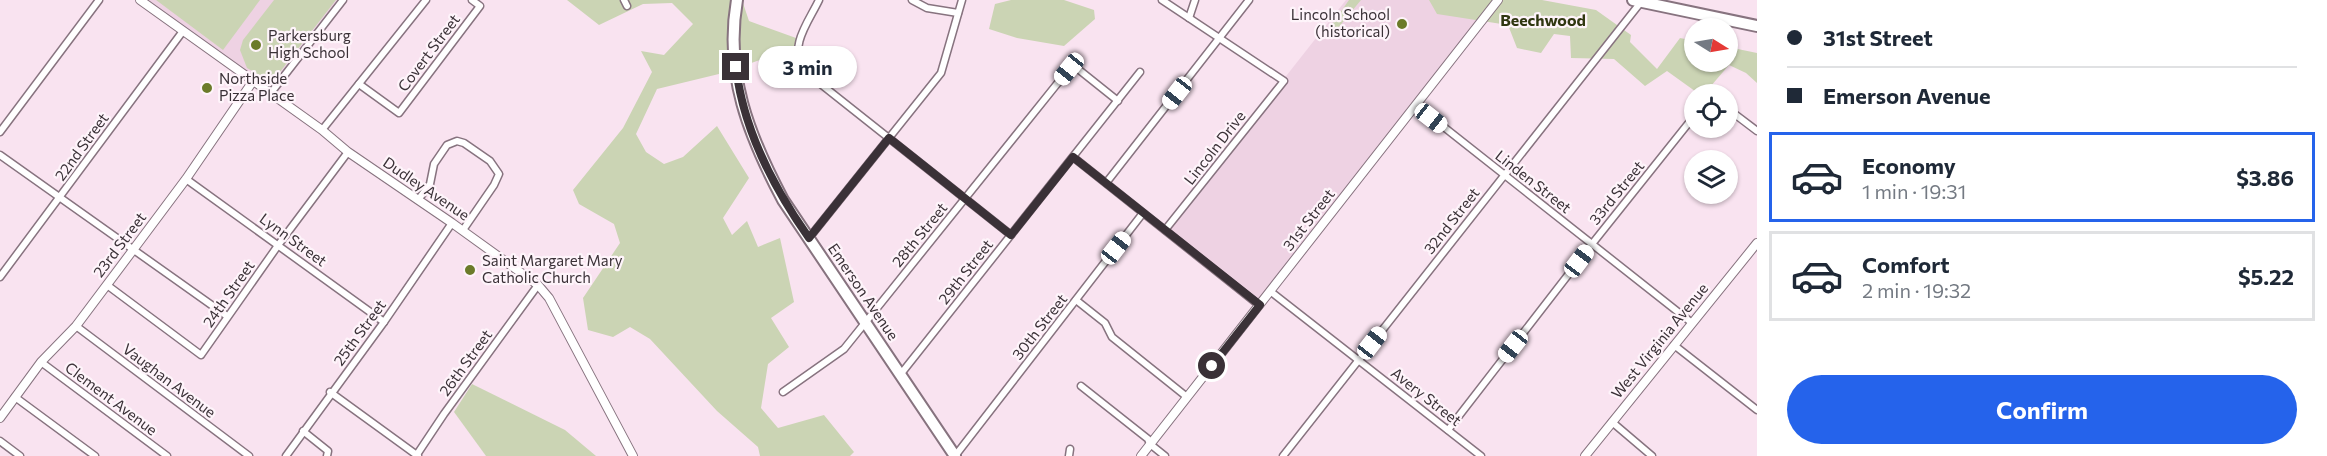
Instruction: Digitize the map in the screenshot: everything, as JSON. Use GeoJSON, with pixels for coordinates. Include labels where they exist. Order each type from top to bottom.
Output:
{"type":"FeatureCollection","features":[{"type":"Feature","properties":{"kind":"main road","name":"Emerson Avenue"},"geometry":{"type":"LineString","coordinates":[[737,0],[734,17],[734,50],[745,118],[778,190],[955,456]]}},
{"type":"Feature","properties":{"kind":"main road"},"geometry":{"type":"LineString","coordinates":[[1637,1],[1663,3],[1757,26]]}},
{"type":"Feature","properties":{"kind":"street"},"geometry":{"type":"LineString","coordinates":[[0,132],[99,0]]}},
{"type":"Feature","properties":{"kind":"street","name":"Dudley Avenue"},"geometry":{"type":"LineString","coordinates":[[140,0],[322,130],[348,152],[463,230],[538,285],[549,298],[633,456]]}},
{"type":"Feature","properties":{"kind":"street"},"geometry":{"type":"LineString","coordinates":[[270,94],[344,0]]}},
{"type":"Feature","properties":{"kind":"street"},"geometry":{"type":"LineString","coordinates":[[322,130],[426,0]]}},
{"type":"Feature","properties":{"kind":"street","name":"Covert Street"},"geometry":{"type":"LineString","coordinates":[[359,84],[399,113],[480,6],[472,0]]}},
{"type":"Feature","properties":{"kind":"street"},"geometry":{"type":"LineString","coordinates":[[819,0],[796,50],[798,62],[803,70],[1011,235]]}},
{"type":"Feature","properties":{"kind":"street"},"geometry":{"type":"LineString","coordinates":[[912,0],[927,8],[958,13]]}},
{"type":"Feature","properties":{"kind":"street"},"geometry":{"type":"LineString","coordinates":[[809,238],[940,73],[962,0]]}},
{"type":"Feature","properties":{"kind":"street"},"geometry":{"type":"LineString","coordinates":[[1162,0],[1220,38]]}},
{"type":"Feature","properties":{"kind":"street"},"geometry":{"type":"LineString","coordinates":[[1189,18],[1195,0]]}},
{"type":"Feature","properties":{"kind":"street"},"geometry":{"type":"LineString","coordinates":[[1106,183],[1250,0]]}},
{"type":"Feature","properties":{"kind":"street","name":"31st Street"},"geometry":{"type":"LineString","coordinates":[[1141,456],[1498,0]]}},
{"type":"Feature","properties":{"kind":"street","name":"32nd Street"},"geometry":{"type":"LineString","coordinates":[[1283,456],[1504,175],[1637,1]]}},
{"type":"Feature","properties":{"kind":"street","name":"22nd Street"},"geometry":{"type":"LineString","coordinates":[[0,277],[183,31]]}},
{"type":"Feature","properties":{"kind":"street","name":"Lincoln Drive"},"geometry":{"type":"LineString","coordinates":[[1165,230],[1284,81],[1220,38]]}},
{"type":"Feature","properties":{"kind":"street","name":"28th Street"},"geometry":{"type":"LineString","coordinates":[[783,392],[844,349],[1069,69],[1078,69],[1118,101]]}},
{"type":"Feature","properties":{"kind":"street","name":"29th Street"},"geometry":{"type":"LineString","coordinates":[[900,375],[1140,72]]}},
{"type":"Feature","properties":{"kind":"street","name":"23rd Street"},"geometry":{"type":"LineString","coordinates":[[0,418],[41,362],[76,326],[107,285],[186,179],[253,81]]}},
{"type":"Feature","properties":{"kind":"street","name":"Linden Street"},"geometry":{"type":"LineString","coordinates":[[1416,105],[1692,322]]}},
{"type":"Feature","properties":{"kind":"street"},"geometry":{"type":"LineString","coordinates":[[1738,117],[1757,131]]}},
{"type":"Feature","properties":{"kind":"street","name":"33rd Street"},"geometry":{"type":"LineString","coordinates":[[1448,430],[1684,129]]}},
{"type":"Feature","properties":{"kind":"street"},"geometry":{"type":"LineString","coordinates":[[418,200],[430,184],[434,164],[447,145],[457,141],[464,143],[490,160],[499,174],[463,230]]}},
{"type":"Feature","properties":{"kind":"street","name":"24th Street"},"geometry":{"type":"LineString","coordinates":[[107,285],[201,355],[279,244],[348,152]]}},
{"type":"Feature","properties":{"kind":"street"},"geometry":{"type":"LineString","coordinates":[[0,156],[227,316]]}},
{"type":"Feature","properties":{"kind":"street"},"geometry":{"type":"LineString","coordinates":[[1073,157],[1260,305]]}},
{"type":"Feature","properties":{"kind":"street","name":"Lynn Street"},"geometry":{"type":"LineString","coordinates":[[186,179],[384,322]]}},
{"type":"Feature","properties":{"kind":"street","name":"30th Street"},"geometry":{"type":"LineString","coordinates":[[955,456],[1143,213]]}},
{"type":"Feature","properties":{"kind":"street","name":"25th Street"},"geometry":{"type":"LineString","coordinates":[[286,456],[330,392],[384,322],[452,223]]}},
{"type":"Feature","properties":{"kind":"street","name":"West Virginia Avenue"},"geometry":{"type":"LineString","coordinates":[[1585,456],[1757,243]]}},
{"type":"Feature","properties":{"kind":"street","name":"26th Street"},"geometry":{"type":"LineString","coordinates":[[417,456],[444,414],[538,285]]}},
{"type":"Feature","properties":{"kind":"street","name":"Avery Street"},"geometry":{"type":"LineString","coordinates":[[1270,291],[1481,456]]}},
{"type":"Feature","properties":{"kind":"street"},"geometry":{"type":"LineString","coordinates":[[1076,300],[1105,323],[1113,337],[1187,397]]}},
{"type":"Feature","properties":{"kind":"street","name":"Vaughan Avenue"},"geometry":{"type":"LineString","coordinates":[[76,326],[249,456]]}},
{"type":"Feature","properties":{"kind":"street"},"geometry":{"type":"LineString","coordinates":[[1674,345],[1757,410]]}},
{"type":"Feature","properties":{"kind":"street","name":"Clement Avenue"},"geometry":{"type":"LineString","coordinates":[[41,362],[167,456]]}},
{"type":"Feature","properties":{"kind":"street"},"geometry":{"type":"LineString","coordinates":[[1081,386],[1148,439],[1150,444],[1165,456]]}},
{"type":"Feature","properties":{"kind":"street"},"geometry":{"type":"LineString","coordinates":[[330,392],[417,456]]}},
{"type":"Feature","properties":{"kind":"street"},"geometry":{"type":"LineString","coordinates":[[15,397],[95,456]]}},
{"type":"Feature","properties":{"kind":"street"},"geometry":{"type":"LineString","coordinates":[[1612,422],[1652,456]]}},
{"type":"Feature","properties":{"kind":"street"},"geometry":{"type":"LineString","coordinates":[[303,431],[328,450],[327,456]]}},
{"type":"Feature","properties":{"kind":"street"},"geometry":{"type":"LineString","coordinates":[[0,441],[20,456]]}},
{"type":"Feature","properties":{"kind":"shaded area","name":"Parkersburg High School"},"geometry":{"type":"Polygon","coordinates":[[[140,0],[343,0],[270,94],[140,0]]]}},
{"type":"Feature","properties":{"kind":"shaded area"},"geometry":{"type":"Polygon","coordinates":[[[1346,0],[1498,0],[1259,305],[1165,230],[1346,0]]]}},
{"type":"Feature","properties":{"kind":"green space"},"geometry":{"type":"Polygon","coordinates":[[[156,0],[260,0],[223,50],[156,0]]]}},
{"type":"Feature","properties":{"kind":"green space"},"geometry":{"type":"Polygon","coordinates":[[[274,0],[336,0],[276,77],[269,81],[247,68],[240,50],[243,40],[274,0]]]}},
{"type":"Feature","properties":{"kind":"green space"},"geometry":{"type":"Polygon","coordinates":[[[567,0],[742,0],[749,21],[796,38],[794,48],[723,73],[657,89],[636,134],[646,152],[664,164],[683,157],[717,126],[749,178],[723,218],[732,235],[747,221],[758,247],[780,238],[794,302],[771,318],[789,347],[768,364],[761,408],[778,428],[824,415],[854,452],[850,456],[760,456],[758,447],[717,411],[650,339],[630,327],[613,337],[588,330],[583,298],[620,243],[614,224],[579,204],[573,190],[623,128],[652,72],[641,51],[664,55],[693,24],[672,3],[643,4],[599,25],[567,0]]]}},
{"type":"Feature","properties":{"kind":"green space"},"geometry":{"type":"Polygon","coordinates":[[[1011,0],[1064,0],[1094,10],[1095,19],[1064,46],[1017,38],[989,29],[995,4],[1011,0]]]}},
{"type":"Feature","properties":{"kind":"green space"},"geometry":{"type":"Polygon","coordinates":[[[1349,0],[1361,0],[1333,34],[1330,27],[1349,0]]]}},
{"type":"Feature","properties":{"kind":"green space"},"geometry":{"type":"Polygon","coordinates":[[[1429,0],[1542,0],[1596,10],[1631,35],[1630,42],[1657,69],[1680,38],[1684,39],[1684,72],[1723,72],[1713,84],[1685,84],[1667,71],[1645,86],[1614,59],[1571,58],[1570,36],[1554,34],[1541,53],[1517,48],[1508,25],[1437,14],[1429,0]]]}},
{"type":"Feature","properties":{"kind":"green space"},"geometry":{"type":"Polygon","coordinates":[[[1738,49],[1757,53],[1757,83],[1738,69],[1738,49]]]}},
{"type":"Feature","properties":{"kind":"green space"},"geometry":{"type":"Polygon","coordinates":[[[472,384],[565,430],[596,456],[486,456],[454,412],[472,384]]]}},
{"type":"Feature","properties":{"kind":"place","name":"Lincoln School (historical)"},"geometry":{"type":"Point","coordinates":[1402,24]}},
{"type":"Feature","properties":{"kind":"place","name":"Parkersburg High School"},"geometry":{"type":"Point","coordinates":[256,45]}},
{"type":"Feature","properties":{"kind":"place","name":"Northside Pizza Place"},"geometry":{"type":"Point","coordinates":[207,88]}},
{"type":"Feature","properties":{"kind":"place","name":"Saint Margaret Mary Catholic Church"},"geometry":{"type":"Point","coordinates":[470,270]}},
{"type":"Feature","properties":{"kind":"district","name":"Beechwood"},"geometry":{"type":"Point","coordinates":[1543,20]}},
{"type":"Feature","properties":{"kind":"route"},"geometry":{"type":"LineString","coordinates":[[736,67],[745,118],[773,182],[809,238],[889,138],[1011,235],[1073,157],[1260,305],[1212,366]]}}]}
